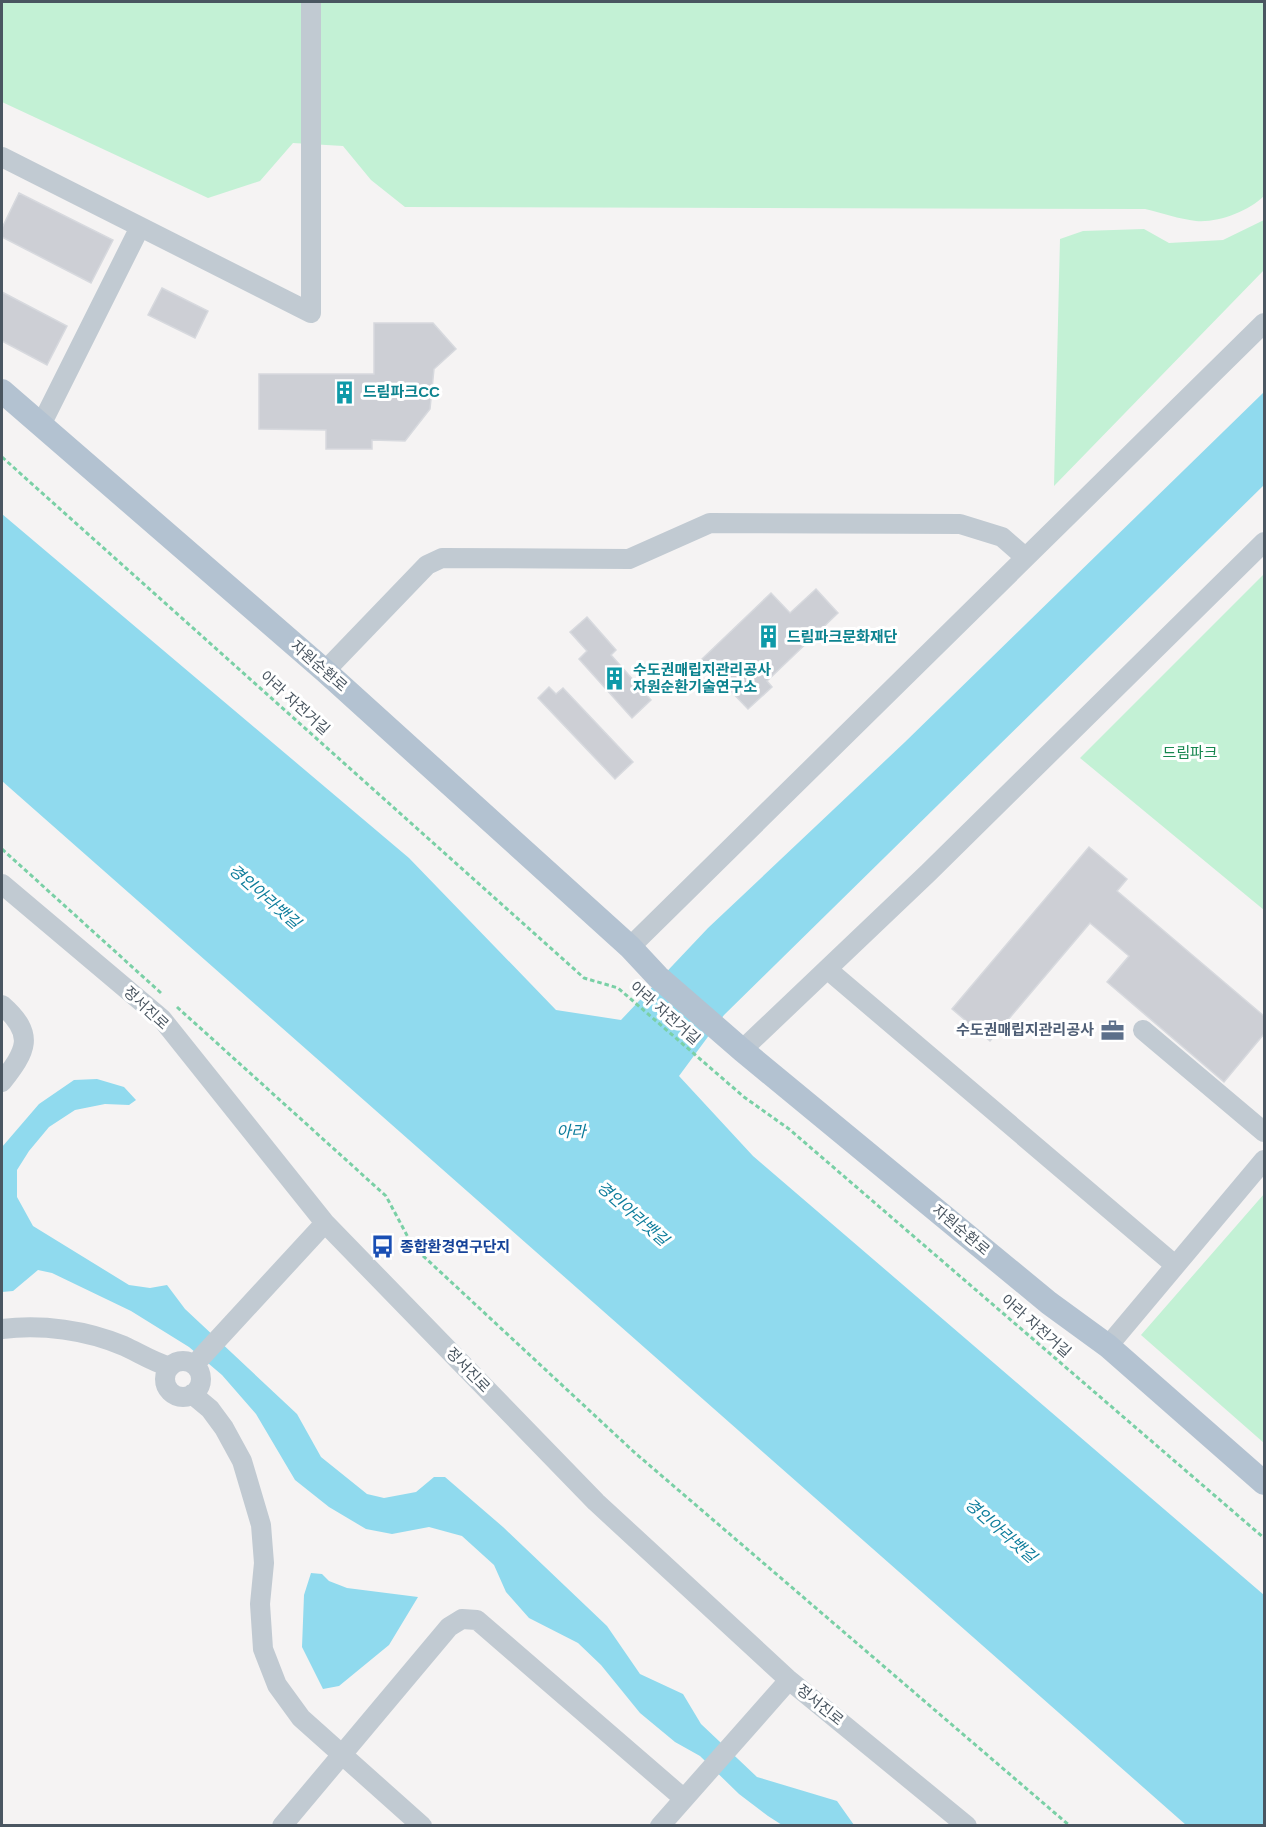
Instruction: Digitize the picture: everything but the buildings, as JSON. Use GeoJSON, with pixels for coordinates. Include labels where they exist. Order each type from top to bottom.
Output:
{"type":"FeatureCollection","features":[{"type":"Feature","properties":{"kind":"main road","name":"자원순환로"},"geometry":{"type":"LineString","coordinates":[[2,392],[325,670],[630,947],[658,977],[1049,1303],[1108,1346],[1264,1483]]}},
{"type":"Feature","properties":{"kind":"street"},"geometry":{"type":"LineString","coordinates":[[2,157],[311,313],[311,2]]}},
{"type":"Feature","properties":{"kind":"street"},"geometry":{"type":"LineString","coordinates":[[41,425],[140,227]]}},
{"type":"Feature","properties":{"kind":"street"},"geometry":{"type":"LineString","coordinates":[[630,947],[1264,323]]}},
{"type":"Feature","properties":{"kind":"street"},"geometry":{"type":"LineString","coordinates":[[325,670],[427,565],[442,558],[629,559],[710,523],[960,524],[1002,537],[1025,557]]}},
{"type":"Feature","properties":{"kind":"street"},"geometry":{"type":"LineString","coordinates":[[737,1045],[827,969],[1264,543]]}},
{"type":"Feature","properties":{"kind":"street","name":"정서진로"},"geometry":{"type":"LineString","coordinates":[[2,884],[162,1019],[325,1223],[596,1502],[789,1680],[967,1826]]}},
{"type":"Feature","properties":{"kind":"street"},"geometry":{"type":"LineString","coordinates":[[827,969],[1175,1265]]}},
{"type":"Feature","properties":{"kind":"street"},"geometry":{"type":"LineString","coordinates":[[2,1005],[21,1027],[25,1039],[22,1052],[2,1082]]}},
{"type":"Feature","properties":{"kind":"street"},"geometry":{"type":"LineString","coordinates":[[1143,1030],[1264,1132]]}},
{"type":"Feature","properties":{"kind":"street"},"geometry":{"type":"LineString","coordinates":[[1108,1346],[1264,1160]]}},
{"type":"Feature","properties":{"kind":"street"},"geometry":{"type":"LineString","coordinates":[[195,1364],[325,1223]]}},
{"type":"Feature","properties":{"kind":"street"},"geometry":{"type":"LineString","coordinates":[[2,1329],[41,1327],[84,1333],[123,1346],[170,1368]]}},
{"type":"Feature","properties":{"kind":"street"},"geometry":{"type":"LineString","coordinates":[[182,1360],[195,1364],[200,1372],[201,1380],[198,1388],[192,1394],[179,1397],[171,1394],[165,1388],[164,1381],[170,1368],[176,1362],[182,1360]]}},
{"type":"Feature","properties":{"kind":"street"},"geometry":{"type":"LineString","coordinates":[[192,1394],[210,1409],[224,1428],[242,1461],[261,1525],[264,1563],[260,1604],[263,1649],[277,1685],[301,1718],[422,1826]]}},
{"type":"Feature","properties":{"kind":"street"},"geometry":{"type":"LineString","coordinates":[[282,1826],[449,1627],[462,1619],[477,1620],[683,1797]]}},
{"type":"Feature","properties":{"kind":"street"},"geometry":{"type":"LineString","coordinates":[[660,1826],[683,1797],[789,1680]]}},
{"type":"Feature","properties":{"kind":"path","name":"아라 자전거길"},"geometry":{"type":"LineString","coordinates":[[2,457],[584,978],[618,988],[744,1097],[789,1129],[1264,1538]]}},
{"type":"Feature","properties":{"kind":"path"},"geometry":{"type":"LineString","coordinates":[[2,849],[168,999]]}},
{"type":"Feature","properties":{"kind":"path"},"geometry":{"type":"LineString","coordinates":[[176,1007],[386,1196],[407,1235],[420,1253],[634,1452],[1070,1826]]}},
{"type":"Feature","properties":{"kind":"green space"},"geometry":{"type":"Polygon","coordinates":[[[2,2],[1264,2],[1264,196],[1250,207],[1233,215],[1205,221],[1183,219],[1145,209],[405,207],[371,180],[343,146],[293,143],[260,181],[208,198],[2,102],[2,2]]]}},
{"type":"Feature","properties":{"kind":"green space"},"geometry":{"type":"Polygon","coordinates":[[[1264,220],[1264,270],[1054,486],[1060,239],[1083,231],[1144,229],[1169,243],[1223,240],[1264,220]]]}},
{"type":"Feature","properties":{"kind":"green space","name":"드림파크"},"geometry":{"type":"Polygon","coordinates":[[[1264,574],[1264,910],[1080,758],[1264,574]]]}},
{"type":"Feature","properties":{"kind":"green space"},"geometry":{"type":"Polygon","coordinates":[[[1264,1194],[1264,1443],[1141,1335],[1264,1194]]]}},
{"type":"Feature","properties":{"kind":"water","name":"아라"},"geometry":{"type":"Polygon","coordinates":[[[1264,392],[1264,485],[724,1015],[679,1076],[753,1156],[1264,1595],[1264,1825],[1186,1825],[2,781],[2,514],[409,858],[556,1010],[621,1020],[708,928],[905,742],[1264,392]]]}},
{"type":"Feature","properties":{"kind":"water"},"geometry":{"type":"Polygon","coordinates":[[[97,1079],[124,1087],[136,1100],[129,1105],[105,1104],[75,1110],[49,1127],[29,1151],[17,1170],[17,1197],[33,1226],[129,1285],[150,1288],[167,1285],[185,1309],[297,1414],[321,1457],[367,1494],[384,1498],[416,1492],[434,1477],[445,1477],[503,1527],[607,1626],[640,1674],[683,1694],[701,1724],[757,1777],[837,1801],[854,1825],[782,1825],[768,1816],[739,1794],[700,1756],[675,1742],[640,1713],[601,1665],[578,1643],[529,1618],[506,1592],[494,1565],[462,1536],[429,1527],[392,1534],[366,1529],[329,1507],[295,1480],[256,1414],[222,1375],[189,1347],[131,1311],[52,1273],[38,1270],[13,1291],[2,1292],[2,1147],[39,1104],[74,1080],[97,1079]]]}},
{"type":"Feature","properties":{"kind":"water"},"geometry":{"type":"Polygon","coordinates":[[[311,1573],[322,1574],[329,1581],[347,1588],[418,1597],[389,1645],[339,1686],[323,1689],[302,1647],[304,1595],[311,1573]]]}},
{"type":"Feature","properties":{"kind":"place","name":"드림파크CC"},"geometry":{"type":"Point","coordinates":[345,392]}},
{"type":"Feature","properties":{"kind":"place","name":"드림파크문화재단"},"geometry":{"type":"Point","coordinates":[769,637]}},
{"type":"Feature","properties":{"kind":"place","name":"수도권매립지관리공사 자원순환기술연구소"},"geometry":{"type":"Point","coordinates":[615,679]}},
{"type":"Feature","properties":{"kind":"place","name":"수도권매립지관리공사"},"geometry":{"type":"Point","coordinates":[1112,1030]}},
{"type":"Feature","properties":{"kind":"place","name":"종합환경연구단지"},"geometry":{"type":"Point","coordinates":[382,1247]}},
{"type":"Feature","properties":{"kind":"water label","name":"경인아라뱃길"},"geometry":{"type":"Point","coordinates":[265,896]}},
{"type":"Feature","properties":{"kind":"water label","name":"경인아라뱃길"},"geometry":{"type":"Point","coordinates":[633,1213]}},
{"type":"Feature","properties":{"kind":"water label","name":"경인아라뱃길"},"geometry":{"type":"Point","coordinates":[1001,1530]}}]}
